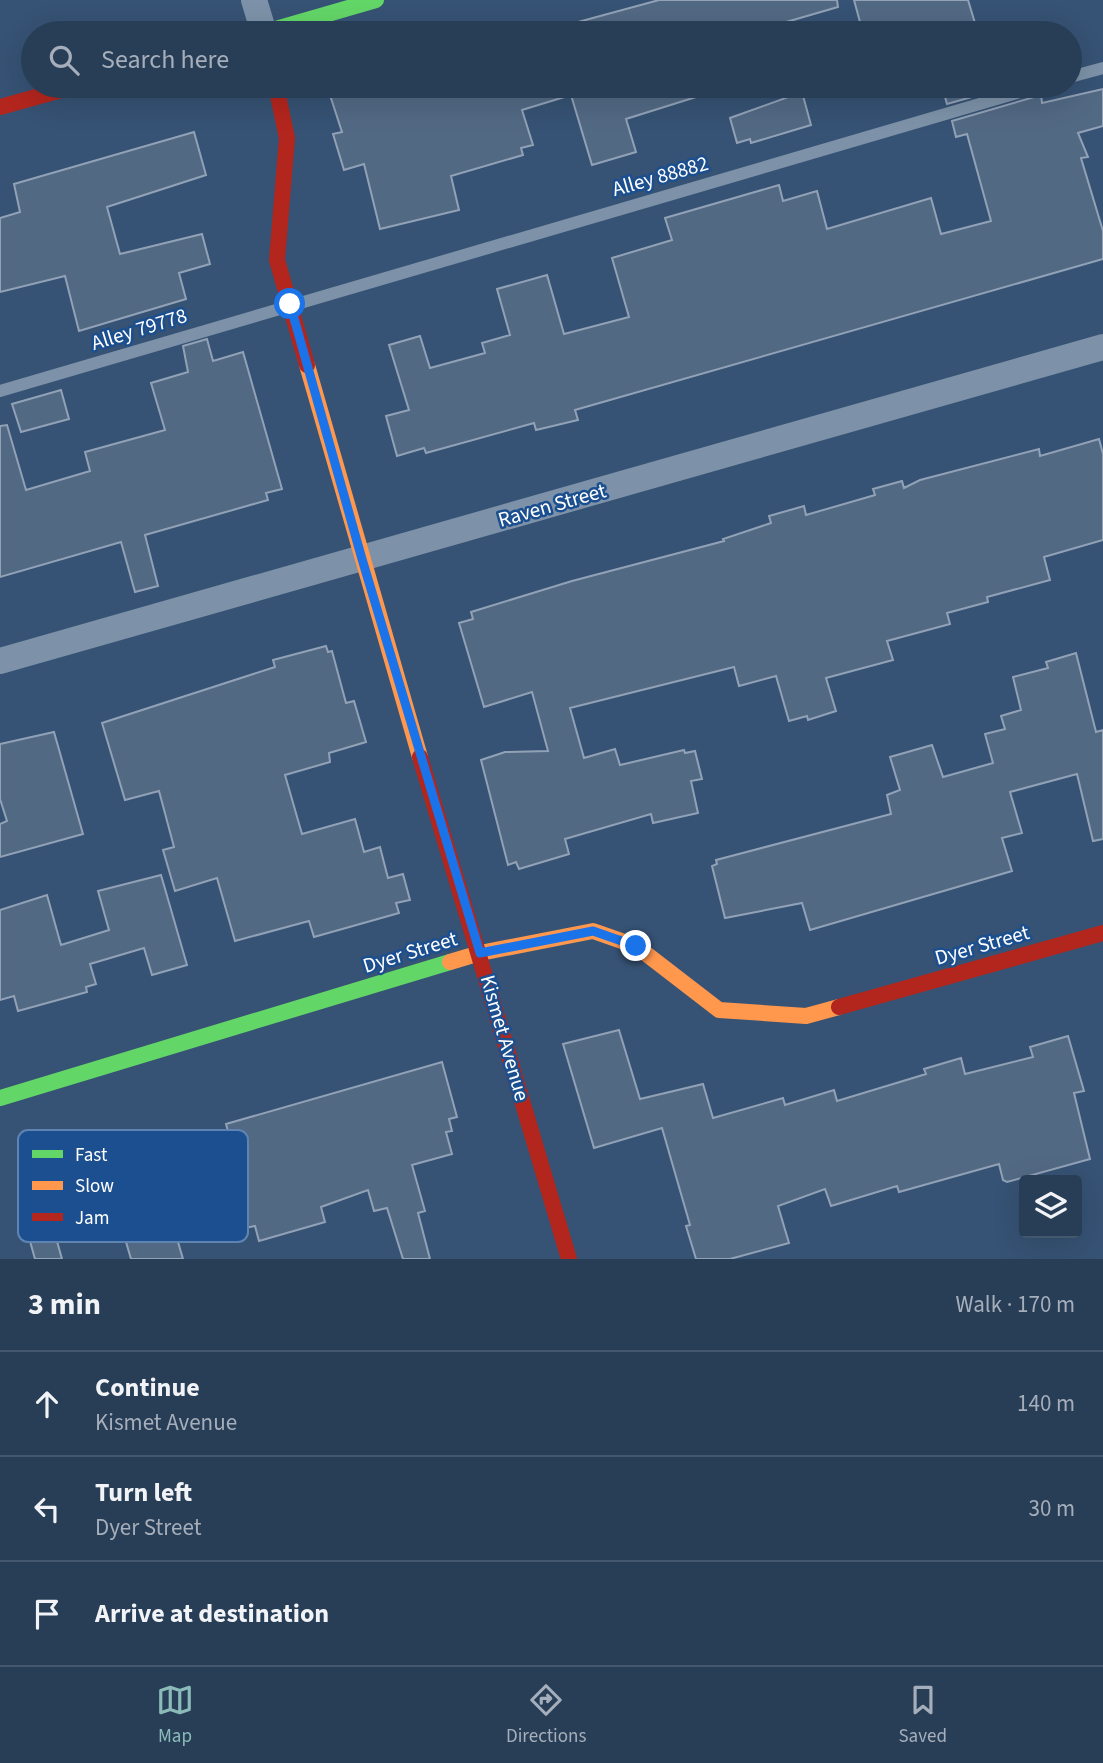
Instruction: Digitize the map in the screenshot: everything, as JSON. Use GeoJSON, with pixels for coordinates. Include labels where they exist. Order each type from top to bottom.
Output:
{"type":"FeatureCollection","features":[{"type":"Feature","properties":{"kind":"street"},"geometry":{"type":"LineString","coordinates":[[254,0],[260,21]]}},
{"type":"Feature","properties":{"kind":"street"},"geometry":{"type":"LineString","coordinates":[[304,21],[376,0]]}},
{"type":"Feature","properties":{"kind":"street"},"geometry":{"type":"LineString","coordinates":[[0,107],[33,98]]}},
{"type":"Feature","properties":{"kind":"street","name":"Kismet Avenue"},"geometry":{"type":"LineString","coordinates":[[279,98],[287,138],[277,260],[362,559],[569,1259]]}},
{"type":"Feature","properties":{"kind":"street","name":"Raven Street"},"geometry":{"type":"LineString","coordinates":[[0,661],[1103,347]]}},
{"type":"Feature","properties":{"kind":"street","name":"Dyer Street"},"geometry":{"type":"LineString","coordinates":[[0,1098],[480,953],[593,931],[636,946],[719,1010],[806,1016],[1103,933]]}},
{"type":"Feature","properties":{"kind":"lane"},"geometry":{"type":"LineString","coordinates":[[1082,74],[1103,68]]}},
{"type":"Feature","properties":{"kind":"lane","name":"Alley 88882"},"geometry":{"type":"LineString","coordinates":[[290,304],[1000,98]]}},
{"type":"Feature","properties":{"kind":"lane","name":"Alley 79778"},"geometry":{"type":"LineString","coordinates":[[0,391],[290,304]]}},
{"type":"Feature","properties":{"kind":"building"},"geometry":{"type":"Polygon","coordinates":[[[659,0],[837,0],[838,7],[790,21],[582,21],[659,0]]]}},
{"type":"Feature","properties":{"kind":"building"},"geometry":{"type":"Polygon","coordinates":[[[854,0],[968,0],[974,21],[860,21],[854,0]]]}},
{"type":"Feature","properties":{"kind":"building"},"geometry":{"type":"Polygon","coordinates":[[[1103,89],[1103,126],[1078,133],[1088,157],[1081,158],[1103,231],[1103,259],[575,410],[578,420],[536,430],[534,423],[426,453],[424,448],[397,456],[386,416],[409,410],[389,345],[420,336],[430,368],[485,353],[482,343],[510,335],[497,289],[547,275],[564,334],[629,317],[612,258],[672,240],[665,218],[779,185],[783,201],[817,191],[827,229],[931,198],[941,234],[991,221],[967,134],[956,137],[952,121],[1031,98],[1041,98],[1042,103],[1064,98],[1082,98],[1082,94],[1103,89]]]}},
{"type":"Feature","properties":{"kind":"building"},"geometry":{"type":"Polygon","coordinates":[[[331,98],[561,98],[522,110],[533,145],[521,148],[523,155],[451,176],[459,210],[380,229],[364,164],[344,170],[333,134],[342,132],[331,98]]]}},
{"type":"Feature","properties":{"kind":"building"},"geometry":{"type":"Polygon","coordinates":[[[572,98],[693,98],[626,119],[636,152],[592,165],[572,98]]]}},
{"type":"Feature","properties":{"kind":"building"},"geometry":{"type":"Polygon","coordinates":[[[785,98],[804,98],[811,125],[751,143],[750,139],[737,143],[730,118],[785,98]]]}},
{"type":"Feature","properties":{"kind":"building"},"geometry":{"type":"Polygon","coordinates":[[[945,98],[968,98],[947,104],[945,98]]]}},
{"type":"Feature","properties":{"kind":"building"},"geometry":{"type":"Polygon","coordinates":[[[194,132],[206,175],[107,207],[120,254],[202,234],[210,264],[179,273],[186,299],[79,331],[65,276],[0,292],[0,218],[20,212],[14,184],[194,132]]]}},
{"type":"Feature","properties":{"kind":"building"},"geometry":{"type":"Polygon","coordinates":[[[207,339],[213,361],[243,352],[282,489],[266,493],[268,500],[145,535],[158,586],[135,592],[121,542],[0,577],[0,426],[7,425],[26,490],[90,471],[85,452],[165,430],[151,383],[188,372],[183,346],[207,339]]]}},
{"type":"Feature","properties":{"kind":"building"},"geometry":{"type":"Polygon","coordinates":[[[61,390],[69,419],[21,432],[12,404],[61,390]]]}},
{"type":"Feature","properties":{"kind":"building"},"geometry":{"type":"Polygon","coordinates":[[[1099,439],[1103,454],[1103,540],[1044,557],[1050,580],[987,597],[988,602],[947,613],[950,624],[887,641],[893,660],[826,678],[836,711],[808,720],[807,716],[789,721],[776,676],[739,686],[734,667],[570,708],[584,758],[615,749],[620,765],[684,750],[685,753],[695,751],[702,779],[691,781],[698,813],[653,823],[651,814],[565,839],[569,854],[519,869],[516,862],[508,865],[481,760],[505,752],[548,751],[532,692],[484,707],[459,623],[473,619],[471,612],[572,581],[724,541],[723,539],[771,523],[769,516],[804,506],[806,515],[875,495],[873,489],[902,481],[904,488],[920,480],[1039,449],[1040,456],[1099,439]]]}},
{"type":"Feature","properties":{"kind":"building"},"geometry":{"type":"Polygon","coordinates":[[[326,646],[328,652],[332,651],[346,703],[354,701],[366,742],[329,753],[330,762],[285,775],[302,834],[355,819],[364,852],[380,847],[388,878],[403,874],[410,900],[396,903],[399,913],[314,937],[309,921],[235,941],[217,878],[175,891],[163,850],[174,847],[159,791],[125,800],[102,723],[275,667],[273,660],[326,646]]]}},
{"type":"Feature","properties":{"kind":"building"},"geometry":{"type":"Polygon","coordinates":[[[1076,653],[1096,732],[1103,730],[1103,839],[1093,841],[1077,774],[1010,792],[1022,833],[1002,838],[1012,871],[810,930],[802,903],[725,918],[712,866],[717,864],[716,860],[891,814],[887,795],[900,790],[890,757],[932,745],[943,777],[993,763],[985,734],[1005,729],[1001,716],[1021,710],[1013,677],[1048,668],[1046,662],[1076,653]]]}},
{"type":"Feature","properties":{"kind":"building"},"geometry":{"type":"Polygon","coordinates":[[[54,732],[83,834],[0,857],[0,824],[7,821],[0,799],[0,744],[54,732]]]}},
{"type":"Feature","properties":{"kind":"building"},"geometry":{"type":"Polygon","coordinates":[[[161,875],[187,965],[152,975],[144,948],[90,964],[96,984],[86,987],[87,992],[18,1011],[14,996],[0,1000],[0,910],[47,895],[61,945],[109,930],[98,891],[161,875]]]}},
{"type":"Feature","properties":{"kind":"building"},"geometry":{"type":"Polygon","coordinates":[[[619,1030],[640,1099],[703,1084],[713,1118],[783,1098],[785,1105],[834,1090],[837,1101],[926,1074],[924,1069],[961,1058],[965,1074],[1033,1057],[1030,1047],[1068,1036],[1084,1091],[1074,1093],[1090,1159],[1032,1175],[1019,1175],[1019,1179],[1007,1182],[1003,1180],[999,1164],[899,1192],[897,1186],[831,1206],[825,1189],[778,1206],[789,1243],[730,1259],[696,1259],[686,1226],[690,1225],[662,1128],[594,1148],[563,1044],[619,1030]]]}},
{"type":"Feature","properties":{"kind":"building"},"geometry":{"type":"Polygon","coordinates":[[[442,1062],[457,1117],[449,1119],[452,1131],[446,1132],[452,1154],[412,1165],[425,1211],[418,1213],[430,1259],[403,1259],[387,1208],[374,1211],[368,1190],[321,1207],[325,1222],[259,1241],[255,1226],[248,1227],[248,1130],[228,1130],[226,1124],[442,1062]]]}},
{"type":"Feature","properties":{"kind":"building"},"geometry":{"type":"Polygon","coordinates":[[[30,1242],[57,1242],[62,1259],[35,1259],[30,1242]]]}},
{"type":"Feature","properties":{"kind":"building"},"geometry":{"type":"Polygon","coordinates":[[[126,1242],[178,1242],[183,1259],[131,1259],[126,1242]]]}},
{"type":"Feature","properties":{"kind":"traffic: fast"},"geometry":{"type":"LineString","coordinates":[[303,21],[376,0]]}},
{"type":"Feature","properties":{"kind":"traffic: fast"},"geometry":{"type":"LineString","coordinates":[[0,1098],[450,962]]}},
{"type":"Feature","properties":{"kind":"traffic: slow"},"geometry":{"type":"LineString","coordinates":[[307,365],[420,757]]}},
{"type":"Feature","properties":{"kind":"traffic: slow"},"geometry":{"type":"LineString","coordinates":[[450,962],[480,953],[593,931],[636,946],[719,1010],[806,1016],[839,1007]]}},
{"type":"Feature","properties":{"kind":"traffic: jam"},"geometry":{"type":"LineString","coordinates":[[0,107],[33,98]]}},
{"type":"Feature","properties":{"kind":"traffic: jam"},"geometry":{"type":"LineString","coordinates":[[279,98],[287,138],[277,260],[307,365]]}},
{"type":"Feature","properties":{"kind":"traffic: jam"},"geometry":{"type":"LineString","coordinates":[[420,757],[569,1259]]}},
{"type":"Feature","properties":{"kind":"traffic: jam"},"geometry":{"type":"LineString","coordinates":[[839,1007],[1103,933]]}},
{"type":"Feature","properties":{"kind":"route"},"geometry":{"type":"LineString","coordinates":[[290,304],[362,559],[480,953],[593,931],[636,946]]}}]}
